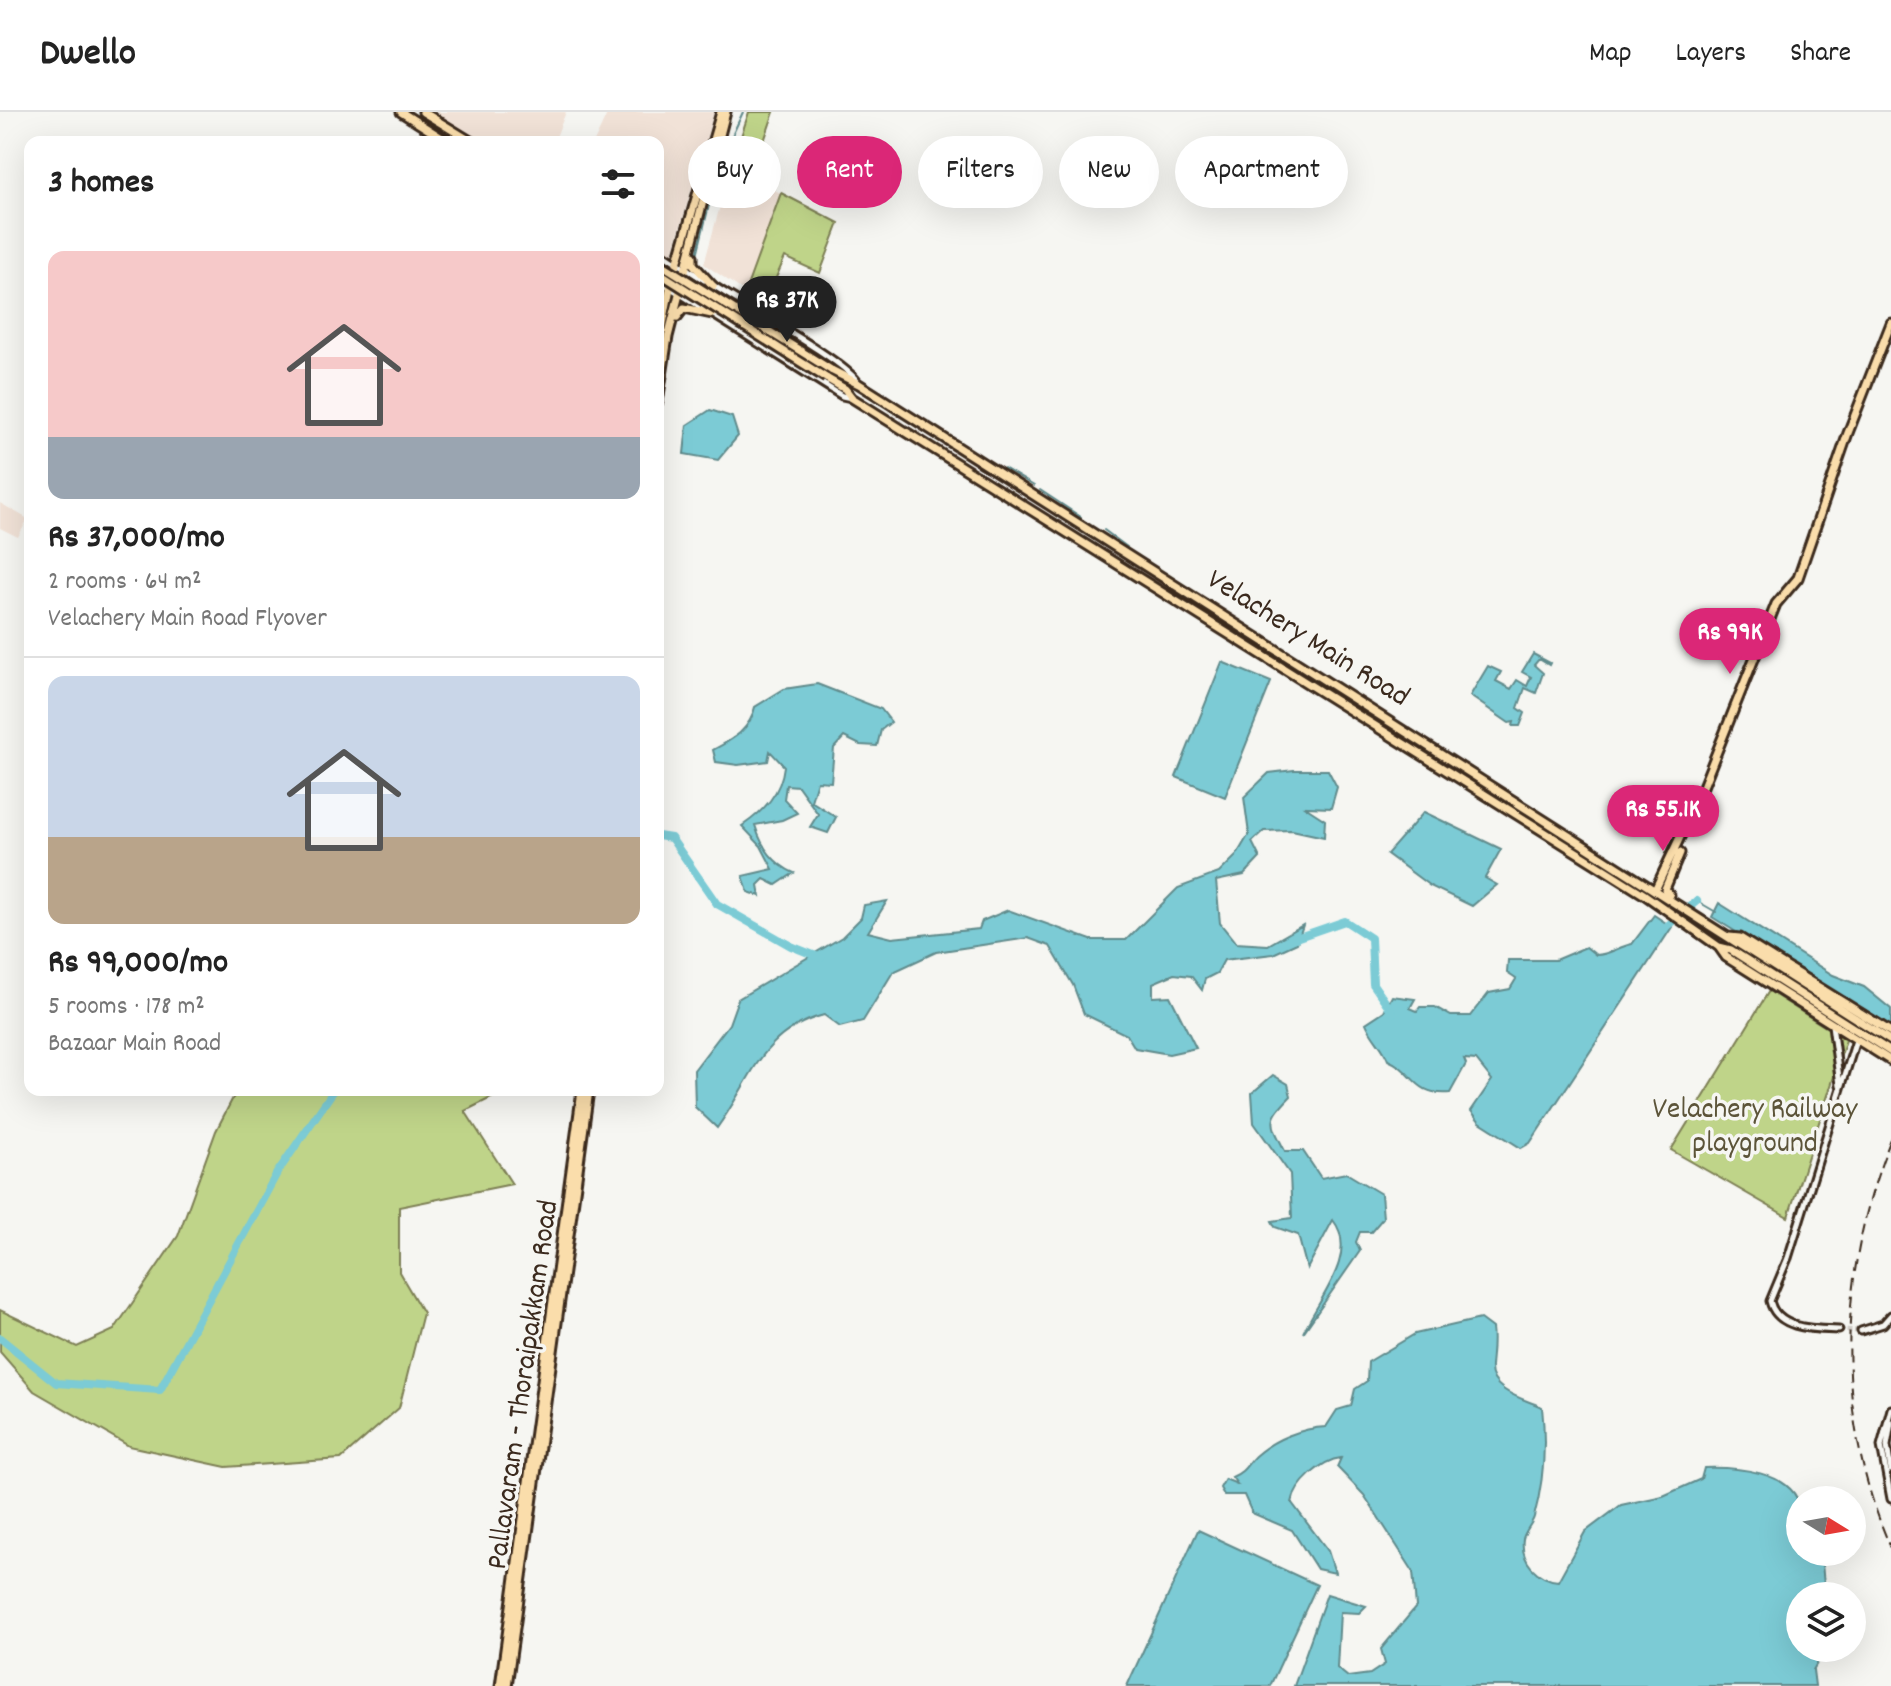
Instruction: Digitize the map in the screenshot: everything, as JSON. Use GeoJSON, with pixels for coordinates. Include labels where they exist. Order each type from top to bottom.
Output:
{"type":"FeatureCollection","features":[{"type":"Feature","properties":{"kind":"main road"},"geometry":{"type":"LineString","coordinates":[[401,112],[439,136]]}},
{"type":"Feature","properties":{"kind":"main road"},"geometry":{"type":"LineString","coordinates":[[423,112],[462,136]]}},
{"type":"Feature","properties":{"kind":"main road"},"geometry":{"type":"LineString","coordinates":[[664,351],[687,269],[723,112]]}},
{"type":"Feature","properties":{"kind":"main road"},"geometry":{"type":"LineString","coordinates":[[667,337],[670,288],[723,112]]}},
{"type":"Feature","properties":{"kind":"main road"},"geometry":{"type":"LineString","coordinates":[[700,211],[702,217],[693,264],[713,286]]}},
{"type":"Feature","properties":{"kind":"main road"},"geometry":{"type":"LineString","coordinates":[[664,266],[828,374]]}},
{"type":"Feature","properties":{"kind":"main road"},"geometry":{"type":"LineString","coordinates":[[664,276],[828,374]]}},
{"type":"Feature","properties":{"kind":"main road"},"geometry":{"type":"LineString","coordinates":[[667,337],[678,312],[684,308],[712,314]]}},
{"type":"Feature","properties":{"kind":"main road"},"geometry":{"type":"LineString","coordinates":[[1789,589],[1849,415],[1891,317]]}},
{"type":"Feature","properties":{"kind":"main road"},"geometry":{"type":"LineString","coordinates":[[1655,890],[1698,799],[1764,630],[1777,603],[1801,571],[1848,433],[1891,323]]}},
{"type":"Feature","properties":{"kind":"main road","name":"Velachery Main Road"},"geometry":{"type":"LineString","coordinates":[[828,374],[859,384],[1729,937]]}},
{"type":"Feature","properties":{"kind":"main road","name":"Velachery Main Road"},"geometry":{"type":"LineString","coordinates":[[828,374],[852,398],[1659,905],[1719,947],[1726,957],[1891,1061]]}},
{"type":"Feature","properties":{"kind":"main road"},"geometry":{"type":"LineString","coordinates":[[921,441],[928,430]]}},
{"type":"Feature","properties":{"kind":"main road"},"geometry":{"type":"LineString","coordinates":[[1378,728],[1385,718]]}},
{"type":"Feature","properties":{"kind":"main road"},"geometry":{"type":"LineString","coordinates":[[1668,898],[1665,889],[1699,808],[1698,799]]}},
{"type":"Feature","properties":{"kind":"main road"},"geometry":{"type":"LineString","coordinates":[[1891,1032],[1740,938],[1729,937],[1733,948],[1891,1052]]}},
{"type":"Feature","properties":{"kind":"main road"},"geometry":{"type":"LineString","coordinates":[[1719,947],[1733,948],[1891,1041]]}},
{"type":"Feature","properties":{"kind":"main road","name":"Pallavaram - Thoraipakkam Road"},"geometry":{"type":"LineString","coordinates":[[579,1141],[582,1096]]}},
{"type":"Feature","properties":{"kind":"main road","name":"Pallavaram - Thoraipakkam Road"},"geometry":{"type":"LineString","coordinates":[[500,1686],[546,1386],[576,1158],[588,1096]]}},
{"type":"Feature","properties":{"kind":"main road","name":"Pallavaram - Thoraipakkam Road"},"geometry":{"type":"LineString","coordinates":[[507,1686],[544,1398]]}},
{"type":"Feature","properties":{"kind":"street"},"geometry":{"type":"LineString","coordinates":[[664,254],[836,362],[856,376],[859,384]]}},
{"type":"Feature","properties":{"kind":"street"},"geometry":{"type":"LineString","coordinates":[[664,284],[842,396],[852,398]]}},
{"type":"Feature","properties":{"kind":"street"},"geometry":{"type":"LineString","coordinates":[[1832,1025],[1840,1090]]}},
{"type":"Feature","properties":{"kind":"street"},"geometry":{"type":"LineString","coordinates":[[1839,1330],[1799,1328],[1772,1308],[1770,1301],[1788,1258],[1856,1040]]}},
{"type":"Feature","properties":{"kind":"street"},"geometry":{"type":"LineString","coordinates":[[1861,1331],[1883,1324],[1891,1315]]}},
{"type":"Feature","properties":{"kind":"street"},"geometry":{"type":"LineString","coordinates":[[1891,1409],[1881,1446],[1891,1499]]}},
{"type":"Feature","properties":{"kind":"street"},"geometry":{"type":"LineString","coordinates":[[1891,1423],[1887,1446],[1891,1470]]}},
{"type":"Feature","properties":{"kind":"shaded area"},"geometry":{"type":"Polygon","coordinates":[[[430,112],[566,112],[556,136],[470,136],[430,112]]]}},
{"type":"Feature","properties":{"kind":"shaded area"},"geometry":{"type":"Polygon","coordinates":[[[608,112],[714,112],[707,136],[688,136],[688,201],[672,256],[664,251],[664,136],[597,136],[608,112]]]}},
{"type":"Feature","properties":{"kind":"shaded area"},"geometry":{"type":"Polygon","coordinates":[[[719,208],[776,208],[745,292],[704,264],[719,208]]]}},
{"type":"Feature","properties":{"kind":"shaded area"},"geometry":{"type":"Polygon","coordinates":[[[0,503],[24,517],[24,526],[18,537],[0,528],[0,503]]]}},
{"type":"Feature","properties":{"kind":"green space"},"geometry":{"type":"Polygon","coordinates":[[[749,112],[774,112],[766,136],[741,136],[749,112]]]}},
{"type":"Feature","properties":{"kind":"green space"},"geometry":{"type":"Polygon","coordinates":[[[781,193],[797,201],[797,208],[810,208],[839,223],[820,273],[785,257],[765,303],[745,292],[776,208],[781,208],[781,193]]]}},
{"type":"Feature","properties":{"kind":"green space","name":"Velachery Railway playground"},"geometry":{"type":"Polygon","coordinates":[[[1769,991],[1846,1040],[1788,1217],[1671,1150],[1769,991]]]}},
{"type":"Feature","properties":{"kind":"green space"},"geometry":{"type":"Polygon","coordinates":[[[234,1096],[495,1096],[465,1111],[512,1184],[399,1207],[399,1272],[423,1313],[399,1408],[341,1459],[226,1467],[129,1446],[34,1391],[0,1352],[0,1310],[77,1347],[114,1330],[178,1236],[216,1131],[234,1096]]]}},
{"type":"Feature","properties":{"kind":"water"},"geometry":{"type":"Polygon","coordinates":[[[710,410],[732,417],[738,436],[718,460],[684,454],[687,425],[710,410]]]}},
{"type":"Feature","properties":{"kind":"water"},"geometry":{"type":"Polygon","coordinates":[[[1533,654],[1550,663],[1539,659],[1534,665],[1543,673],[1536,693],[1525,688],[1518,708],[1525,713],[1520,726],[1513,726],[1514,722],[1509,723],[1470,696],[1488,666],[1501,672],[1496,681],[1511,689],[1517,680],[1527,686],[1531,677],[1522,672],[1533,654]]]}},
{"type":"Feature","properties":{"kind":"water"},"geometry":{"type":"Polygon","coordinates":[[[1222,662],[1271,682],[1225,797],[1176,777],[1222,662]]]}},
{"type":"Feature","properties":{"kind":"water"},"geometry":{"type":"Polygon","coordinates":[[[817,684],[881,709],[891,722],[881,730],[877,746],[860,745],[844,737],[834,748],[831,782],[817,781],[811,801],[836,817],[828,833],[810,827],[818,814],[798,786],[786,785],[784,799],[797,813],[782,820],[755,825],[769,854],[794,873],[776,885],[764,879],[758,885],[760,896],[748,892],[743,876],[773,869],[761,846],[742,826],[770,800],[779,785],[784,766],[770,751],[768,761],[738,765],[716,762],[713,750],[745,728],[755,707],[784,689],[817,684]]]}},
{"type":"Feature","properties":{"kind":"water"},"geometry":{"type":"Polygon","coordinates":[[[1328,770],[1337,787],[1331,808],[1305,807],[1325,820],[1324,837],[1292,830],[1264,831],[1252,842],[1260,858],[1244,875],[1216,881],[1220,923],[1236,943],[1268,945],[1303,925],[1297,943],[1273,954],[1224,960],[1217,973],[1205,979],[1202,990],[1191,976],[1174,974],[1153,983],[1153,997],[1170,996],[1196,1048],[1169,1054],[1135,1048],[1127,1035],[1084,1014],[1073,985],[1050,946],[1028,938],[936,952],[893,972],[863,1021],[840,1027],[824,1015],[785,1033],[760,1060],[717,1128],[695,1107],[694,1070],[729,1024],[738,999],[842,937],[861,918],[864,905],[887,901],[868,932],[892,938],[979,929],[982,921],[1008,910],[1091,940],[1126,940],[1178,888],[1219,873],[1236,856],[1249,834],[1244,797],[1269,773],[1328,770]]]}},
{"type":"Feature","properties":{"kind":"water"},"geometry":{"type":"Polygon","coordinates":[[[1424,812],[1501,849],[1485,878],[1497,885],[1472,906],[1430,886],[1387,854],[1424,812]]]}},
{"type":"Feature","properties":{"kind":"water"},"geometry":{"type":"Polygon","coordinates":[[[1719,903],[1833,975],[1864,987],[1891,1009],[1891,1028],[1712,917],[1719,903]]]}},
{"type":"Feature","properties":{"kind":"water"},"geometry":{"type":"Polygon","coordinates":[[[1654,915],[1672,927],[1530,1143],[1521,1148],[1480,1122],[1471,1111],[1492,1080],[1476,1060],[1464,1059],[1466,1064],[1450,1093],[1428,1091],[1388,1060],[1366,1023],[1384,1011],[1392,996],[1415,999],[1410,1008],[1417,1011],[1420,1007],[1435,1007],[1451,1016],[1471,1016],[1489,993],[1510,989],[1516,979],[1507,973],[1508,960],[1555,960],[1586,947],[1596,955],[1605,954],[1632,944],[1654,915]]]}},
{"type":"Feature","properties":{"kind":"water"},"geometry":{"type":"Polygon","coordinates":[[[1273,1075],[1288,1084],[1291,1096],[1273,1122],[1285,1151],[1303,1151],[1321,1178],[1346,1173],[1381,1194],[1383,1218],[1371,1232],[1360,1232],[1356,1242],[1360,1251],[1303,1333],[1333,1277],[1342,1248],[1340,1233],[1333,1220],[1307,1269],[1298,1235],[1275,1227],[1272,1221],[1292,1218],[1290,1174],[1254,1123],[1252,1093],[1273,1075]]]}},
{"type":"Feature","properties":{"kind":"water"},"geometry":{"type":"Polygon","coordinates":[[[1480,1319],[1492,1328],[1491,1366],[1496,1382],[1509,1393],[1542,1407],[1542,1476],[1534,1517],[1523,1539],[1523,1547],[1532,1568],[1551,1580],[1558,1581],[1585,1532],[1621,1505],[1663,1496],[1701,1479],[1704,1468],[1760,1473],[1786,1486],[1786,1566],[1822,1566],[1824,1582],[1786,1582],[1786,1662],[1818,1662],[1813,1670],[1815,1686],[1294,1686],[1327,1594],[1366,1606],[1359,1613],[1340,1612],[1337,1668],[1348,1677],[1370,1674],[1385,1664],[1381,1649],[1416,1607],[1413,1571],[1364,1495],[1337,1467],[1341,1458],[1326,1463],[1310,1474],[1298,1488],[1292,1503],[1328,1551],[1335,1573],[1317,1569],[1292,1530],[1252,1513],[1244,1495],[1224,1495],[1220,1488],[1225,1479],[1237,1484],[1232,1477],[1271,1444],[1298,1432],[1326,1427],[1337,1410],[1351,1406],[1355,1389],[1367,1381],[1368,1362],[1415,1334],[1480,1319]]]}},
{"type":"Feature","properties":{"kind":"water"},"geometry":{"type":"Polygon","coordinates":[[[1198,1530],[1317,1585],[1270,1686],[1127,1686],[1198,1530]]]}},
{"type":"Feature","properties":{"kind":"waterway"},"geometry":{"type":"LineString","coordinates":[[696,259],[719,164],[743,112]]}},
{"type":"Feature","properties":{"kind":"waterway"},"geometry":{"type":"LineString","coordinates":[[714,281],[720,285]]}},
{"type":"Feature","properties":{"kind":"waterway"},"geometry":{"type":"LineString","coordinates":[[1004,468],[1034,486]]}},
{"type":"Feature","properties":{"kind":"waterway"},"geometry":{"type":"LineString","coordinates":[[1040,490],[1081,517]]}},
{"type":"Feature","properties":{"kind":"waterway"},"geometry":{"type":"LineString","coordinates":[[1104,530],[1127,547]]}},
{"type":"Feature","properties":{"kind":"waterway"},"geometry":{"type":"LineString","coordinates":[[664,837],[671,838],[717,904],[791,946],[821,958]]}},
{"type":"Feature","properties":{"kind":"waterway"},"geometry":{"type":"LineString","coordinates":[[1697,901],[1716,912]]}},
{"type":"Feature","properties":{"kind":"waterway"},"geometry":{"type":"LineString","coordinates":[[1661,931],[1697,901]]}},
{"type":"Feature","properties":{"kind":"waterway"},"geometry":{"type":"LineString","coordinates":[[1290,940],[1345,921],[1371,938],[1373,984],[1393,1013]]}},
{"type":"Feature","properties":{"kind":"waterway"},"geometry":{"type":"LineString","coordinates":[[0,1338],[56,1383],[160,1390],[277,1173],[330,1096]]}},
{"type":"Feature","properties":{"kind":"tunnel"},"geometry":{"type":"LineString","coordinates":[[1839,1330],[1861,1331]]}},
{"type":"Feature","properties":{"kind":"railway"},"geometry":{"type":"LineString","coordinates":[[1891,1139],[1860,1239],[1852,1291],[1849,1344],[1859,1448],[1872,1498],[1891,1548]]}}]}
